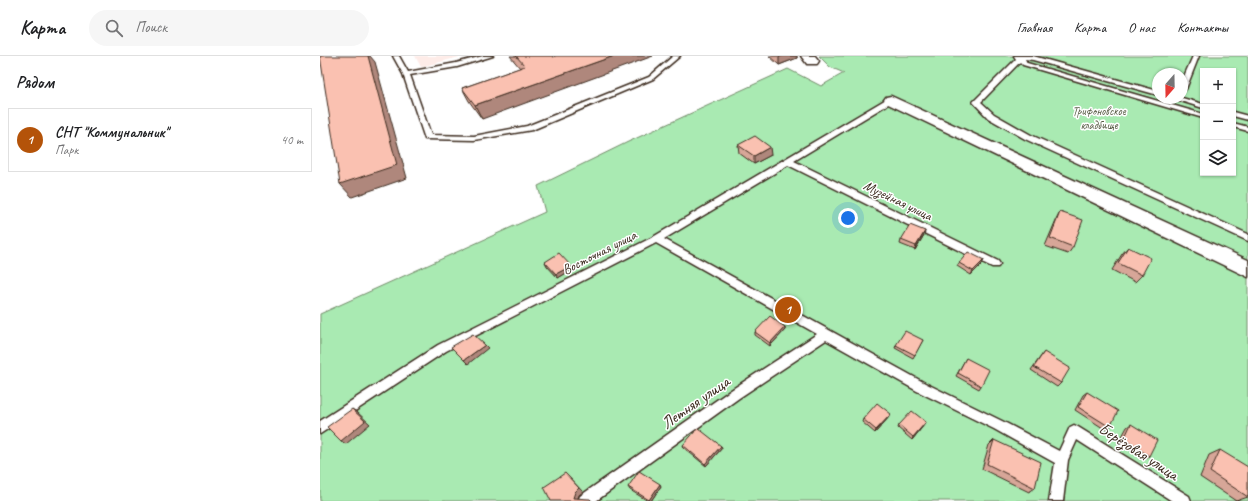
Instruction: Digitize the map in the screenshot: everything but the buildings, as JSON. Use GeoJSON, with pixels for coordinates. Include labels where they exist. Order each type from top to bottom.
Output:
{"type":"FeatureCollection","features":[{"type":"Feature","properties":{"kind":"street"},"geometry":{"type":"LineString","coordinates":[[891,100],[1248,269]]}},
{"type":"Feature","properties":{"kind":"lane"},"geometry":{"type":"LineString","coordinates":[[396,56],[406,74],[428,137],[474,138],[529,128],[651,78],[677,56]]}},
{"type":"Feature","properties":{"kind":"lane"},"geometry":{"type":"LineString","coordinates":[[406,74],[458,65],[490,56]]}},
{"type":"Feature","properties":{"kind":"lane"},"geometry":{"type":"LineString","coordinates":[[1188,75],[1196,56]]}},
{"type":"Feature","properties":{"kind":"lane"},"geometry":{"type":"LineString","coordinates":[[1016,57],[1033,58],[1152,91]]}},
{"type":"Feature","properties":{"kind":"lane"},"geometry":{"type":"LineString","coordinates":[[1016,57],[1025,64],[1200,115]]}},
{"type":"Feature","properties":{"kind":"lane"},"geometry":{"type":"LineString","coordinates":[[1016,57],[977,102],[991,116],[1028,137],[1248,238]]}},
{"type":"Feature","properties":{"kind":"lane","name":"Восточная улица"},"geometry":{"type":"LineString","coordinates":[[320,428],[442,348],[656,239],[789,162],[891,100]]}},
{"type":"Feature","properties":{"kind":"lane"},"geometry":{"type":"LineString","coordinates":[[1188,101],[1200,105]]}},
{"type":"Feature","properties":{"kind":"lane"},"geometry":{"type":"LineString","coordinates":[[1236,115],[1248,118]]}},
{"type":"Feature","properties":{"kind":"lane"},"geometry":{"type":"LineString","coordinates":[[1236,126],[1248,129]]}},
{"type":"Feature","properties":{"kind":"lane","name":"Музейная улица"},"geometry":{"type":"LineString","coordinates":[[789,162],[996,264]]}},
{"type":"Feature","properties":{"kind":"lane"},"geometry":{"type":"LineString","coordinates":[[656,239],[921,387],[998,425],[1062,460],[1056,501]]}},
{"type":"Feature","properties":{"kind":"lane","name":"Летняя улица"},"geometry":{"type":"LineString","coordinates":[[586,501],[735,394],[826,334]]}},
{"type":"Feature","properties":{"kind":"lane","name":"Берёзовая улица"},"geometry":{"type":"LineString","coordinates":[[1062,460],[1074,431],[1184,501]]}},
{"type":"Feature","properties":{"kind":"shaded area"},"geometry":{"type":"Polygon","coordinates":[[[415,56],[463,56],[421,67],[415,56]]]}},
{"type":"Feature","properties":{"kind":"green space","name":"Трифоновское кладбище"},"geometry":{"type":"Polygon","coordinates":[[[819,56],[1248,56],[1248,501],[320,501],[320,314],[545,212],[538,186],[628,142],[788,69],[821,86],[844,73],[830,67],[819,56]]]}},
{"type":"Feature","properties":{"kind":"place","name":"СНТ \"Коммунальник\""},"geometry":{"type":"Point","coordinates":[788,310]}}]}
